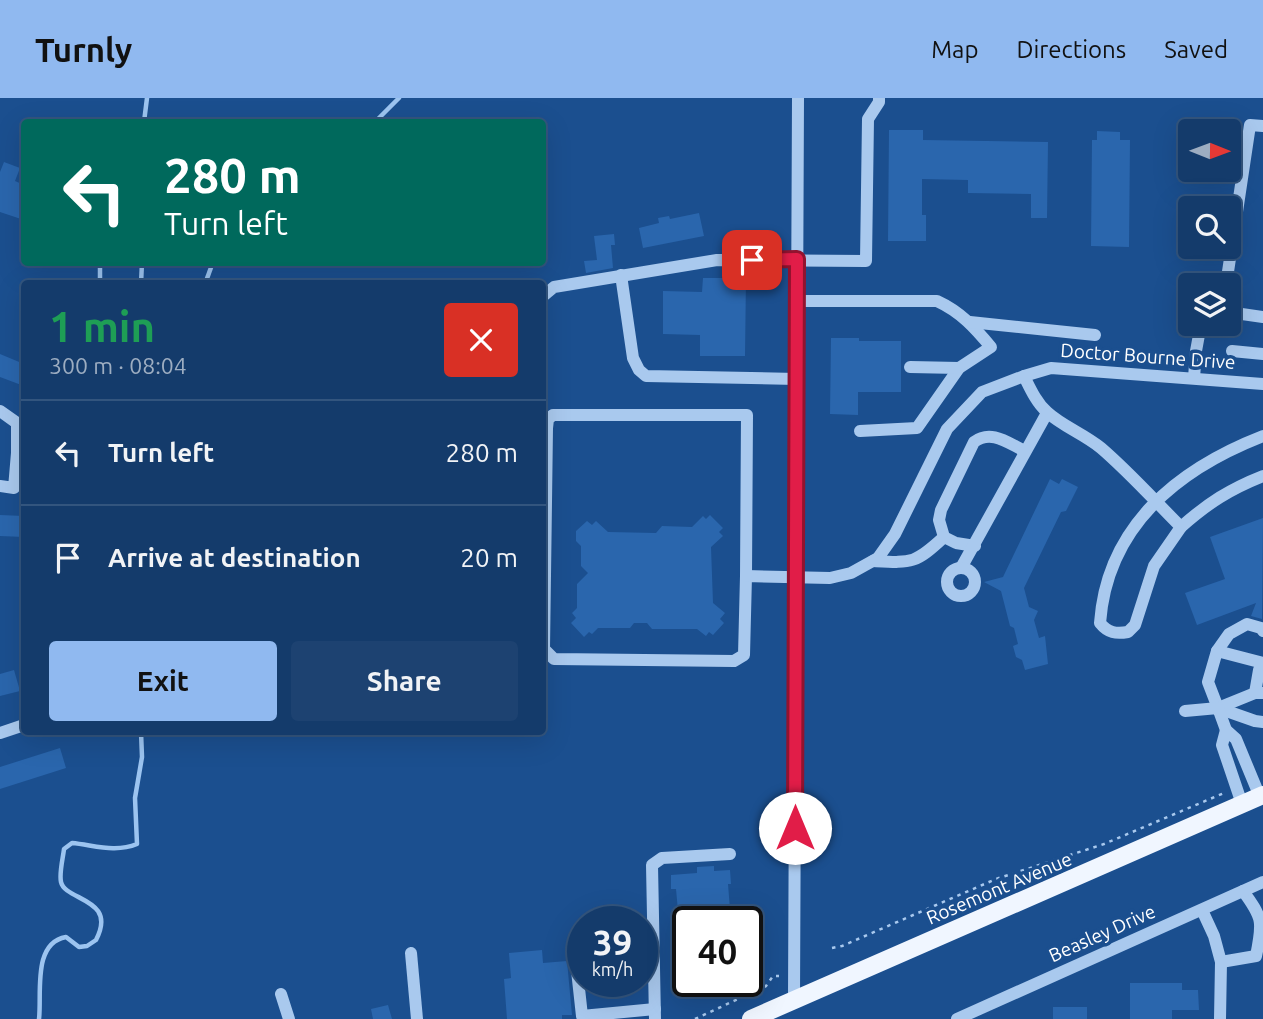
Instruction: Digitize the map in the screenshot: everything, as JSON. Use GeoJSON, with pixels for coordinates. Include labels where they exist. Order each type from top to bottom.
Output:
{"type":"FeatureCollection","features":[{"type":"Feature","properties":{"kind":"main road","name":"Rosemont Avenue"},"geometry":{"type":"LineString","coordinates":[[751,1019],[1261,796]]}},
{"type":"Feature","properties":{"kind":"street"},"geometry":{"type":"LineString","coordinates":[[794,999],[797,98]]}},
{"type":"Feature","properties":{"kind":"street"},"geometry":{"type":"LineString","coordinates":[[546,294],[554,287],[717,260],[866,261],[868,119],[879,98]]}},
{"type":"Feature","properties":{"kind":"street"},"geometry":{"type":"LineString","coordinates":[[1228,273],[1250,125],[1263,126]]}},
{"type":"Feature","properties":{"kind":"street"},"geometry":{"type":"LineString","coordinates":[[621,275],[633,358],[639,370],[646,376],[797,379]]}},
{"type":"Feature","properties":{"kind":"street"},"geometry":{"type":"LineString","coordinates":[[797,300],[937,301],[956,309],[992,348],[959,368],[917,428],[860,431]]}},
{"type":"Feature","properties":{"kind":"street"},"geometry":{"type":"LineString","coordinates":[[1241,314],[1263,317]]}},
{"type":"Feature","properties":{"kind":"street"},"geometry":{"type":"LineString","coordinates":[[970,322],[1095,335]]}},
{"type":"Feature","properties":{"kind":"street"},"geometry":{"type":"LineString","coordinates":[[1194,378],[1199,336]]}},
{"type":"Feature","properties":{"kind":"street"},"geometry":{"type":"LineString","coordinates":[[1231,351],[1263,354]]}},
{"type":"Feature","properties":{"kind":"street"},"geometry":{"type":"LineString","coordinates":[[910,367],[959,368]]}},
{"type":"Feature","properties":{"kind":"street","name":"Doctor Bourne Drive"},"geometry":{"type":"LineString","coordinates":[[746,576],[830,578],[851,573],[878,558],[895,534],[947,429],[982,392],[1024,376],[1051,368],[1263,384]]}},
{"type":"Feature","properties":{"kind":"street"},"geometry":{"type":"LineString","coordinates":[[1024,376],[1034,397],[1047,413],[1100,447],[1181,527]]}},
{"type":"Feature","properties":{"kind":"street"},"geometry":{"type":"LineString","coordinates":[[0,411],[17,423],[18,453],[14,488],[0,486]]}},
{"type":"Feature","properties":{"kind":"street"},"geometry":{"type":"LineString","coordinates":[[961,568],[1047,413]]}},
{"type":"Feature","properties":{"kind":"street"},"geometry":{"type":"LineString","coordinates":[[546,423],[553,415],[747,415],[744,655],[734,661],[554,659],[546,651]]}},
{"type":"Feature","properties":{"kind":"street"},"geometry":{"type":"LineString","coordinates":[[975,546],[956,543],[944,537],[939,520],[941,510],[974,443],[981,437],[989,436],[1026,451]]}},
{"type":"Feature","properties":{"kind":"street"},"geometry":{"type":"LineString","coordinates":[[1263,436],[1207,461],[1155,502],[1134,525],[1115,557],[1101,598],[1100,623],[1105,630],[1117,634],[1128,632],[1135,625],[1154,566],[1181,527],[1209,502],[1237,486],[1263,476]]}},
{"type":"Feature","properties":{"kind":"street"},"geometry":{"type":"LineString","coordinates":[[873,561],[915,561],[944,537]]}},
{"type":"Feature","properties":{"kind":"street"},"geometry":{"type":"LineString","coordinates":[[1261,796],[1236,739],[1226,730],[1208,682],[1217,651],[1229,634],[1247,624],[1263,631]]}},
{"type":"Feature","properties":{"kind":"street"},"geometry":{"type":"LineString","coordinates":[[1185,711],[1218,708],[1259,693],[1259,670],[1263,663],[1217,651]]}},
{"type":"Feature","properties":{"kind":"street"},"geometry":{"type":"LineString","coordinates":[[1218,708],[1263,722]]}},
{"type":"Feature","properties":{"kind":"street"},"geometry":{"type":"LineString","coordinates":[[0,733],[21,726]]}},
{"type":"Feature","properties":{"kind":"street"},"geometry":{"type":"LineString","coordinates":[[1226,730],[1222,745],[1241,804]]}},
{"type":"Feature","properties":{"kind":"street"},"geometry":{"type":"LineString","coordinates":[[650,906],[652,865],[662,858],[730,854]]}},
{"type":"Feature","properties":{"kind":"street","name":"Beasley Drive"},"geometry":{"type":"LineString","coordinates":[[957,1019],[1263,882]]}},
{"type":"Feature","properties":{"kind":"street"},"geometry":{"type":"LineString","coordinates":[[1221,962],[1256,956],[1263,935],[1261,915],[1243,891]]}},
{"type":"Feature","properties":{"kind":"street"},"geometry":{"type":"LineString","coordinates":[[1202,910],[1214,936],[1221,962],[1220,1019]]}},
{"type":"Feature","properties":{"kind":"street"},"geometry":{"type":"LineString","coordinates":[[411,953],[417,1019]]}},
{"type":"Feature","properties":{"kind":"street"},"geometry":{"type":"LineString","coordinates":[[281,994],[289,1019]]}},
{"type":"Feature","properties":{"kind":"street"},"geometry":{"type":"LineString","coordinates":[[580,997],[582,1016],[655,1014]]}},
{"type":"Feature","properties":{"kind":"path"},"geometry":{"type":"LineString","coordinates":[[832,948],[996,878],[1104,844],[1227,792]]}},
{"type":"Feature","properties":{"kind":"path"},"geometry":{"type":"LineString","coordinates":[[695,1019],[766,986],[773,976],[779,976]]}},
{"type":"Feature","properties":{"kind":"building"},"geometry":{"type":"Polygon","coordinates":[[[889,130],[923,130],[923,140],[1048,142],[1047,218],[1031,218],[1031,194],[968,193],[968,180],[922,179],[922,215],[926,215],[926,241],[888,241],[889,130]]]}},
{"type":"Feature","properties":{"kind":"building"},"geometry":{"type":"Polygon","coordinates":[[[1097,131],[1120,132],[1120,140],[1130,140],[1129,247],[1091,246],[1092,140],[1097,140],[1097,131]]]}},
{"type":"Feature","properties":{"kind":"building"},"geometry":{"type":"Polygon","coordinates":[[[4,162],[20,168],[15,181],[21,184],[21,219],[0,212],[0,172],[4,162]]]}},
{"type":"Feature","properties":{"kind":"building"},"geometry":{"type":"Polygon","coordinates":[[[699,213],[704,236],[643,248],[639,228],[659,223],[658,218],[669,216],[670,219],[699,213]]]}},
{"type":"Feature","properties":{"kind":"building"},"geometry":{"type":"Polygon","coordinates":[[[614,234],[615,245],[611,245],[613,268],[586,273],[584,261],[597,260],[594,236],[614,234]]]}},
{"type":"Feature","properties":{"kind":"building"},"geometry":{"type":"Polygon","coordinates":[[[703,278],[746,278],[745,356],[700,356],[700,335],[663,334],[663,291],[702,292],[703,278]]]}},
{"type":"Feature","properties":{"kind":"building"},"geometry":{"type":"Polygon","coordinates":[[[831,338],[901,341],[901,392],[858,392],[858,415],[830,414],[831,338]]]}},
{"type":"Feature","properties":{"kind":"building"},"geometry":{"type":"Polygon","coordinates":[[[0,354],[21,363],[21,385],[0,377],[0,354]]]}},
{"type":"Feature","properties":{"kind":"building"},"geometry":{"type":"Polygon","coordinates":[[[1050,479],[1059,484],[1062,479],[1078,487],[1066,511],[1061,512],[1024,588],[1029,607],[1038,611],[1034,620],[1039,638],[1045,636],[1048,664],[1025,670],[1022,660],[1016,657],[1013,646],[1018,644],[1014,628],[1010,626],[1001,591],[984,582],[1003,577],[1050,479]]]}},
{"type":"Feature","properties":{"kind":"building"},"geometry":{"type":"Polygon","coordinates":[[[0,515],[21,516],[21,537],[0,536],[0,515]]]}},
{"type":"Feature","properties":{"kind":"building"},"geometry":{"type":"Polygon","coordinates":[[[710,515],[723,528],[719,532],[723,536],[711,547],[713,603],[725,613],[720,619],[724,623],[713,635],[709,632],[706,636],[697,629],[652,629],[647,623],[634,623],[630,628],[598,628],[584,637],[571,623],[576,618],[572,613],[577,608],[577,584],[588,573],[581,566],[581,546],[576,541],[576,531],[587,521],[592,525],[596,521],[608,532],[656,533],[662,526],[692,527],[703,516],[706,519],[710,515]]]}},
{"type":"Feature","properties":{"kind":"building"},"geometry":{"type":"Polygon","coordinates":[[[1263,518],[1262,619],[1251,616],[1256,603],[1197,625],[1185,593],[1225,579],[1210,537],[1263,518]]]}},
{"type":"Feature","properties":{"kind":"building"},"geometry":{"type":"Polygon","coordinates":[[[14,670],[20,691],[0,696],[0,674],[14,670]]]}},
{"type":"Feature","properties":{"kind":"building"},"geometry":{"type":"Polygon","coordinates":[[[60,748],[66,768],[0,789],[0,767],[60,748]]]}},
{"type":"Feature","properties":{"kind":"building"},"geometry":{"type":"Polygon","coordinates":[[[714,866],[714,871],[730,870],[730,906],[678,906],[676,889],[671,889],[671,875],[697,873],[697,867],[714,866]]]}},
{"type":"Feature","properties":{"kind":"building"},"geometry":{"type":"Polygon","coordinates":[[[542,950],[543,963],[567,961],[567,997],[570,997],[572,1015],[562,1015],[562,1019],[507,1019],[504,979],[511,978],[509,953],[542,950]]]}},
{"type":"Feature","properties":{"kind":"building"},"geometry":{"type":"Polygon","coordinates":[[[1130,983],[1182,983],[1182,990],[1198,990],[1199,1010],[1172,1010],[1172,1019],[1130,1019],[1130,983]]]}},
{"type":"Feature","properties":{"kind":"building"},"geometry":{"type":"Polygon","coordinates":[[[388,1005],[392,1019],[373,1019],[371,1009],[388,1005]]]}},
{"type":"Feature","properties":{"kind":"building"},"geometry":{"type":"Polygon","coordinates":[[[1053,1007],[1087,1007],[1087,1019],[1053,1019],[1053,1007]]]}},
{"type":"Feature","properties":{"kind":"waterway"},"geometry":{"type":"LineString","coordinates":[[144,119],[147,98]]}},
{"type":"Feature","properties":{"kind":"waterway"},"geometry":{"type":"LineString","coordinates":[[378,119],[399,98]]}},
{"type":"Feature","properties":{"kind":"waterway"},"geometry":{"type":"LineString","coordinates":[[100,266],[100,280]]}},
{"type":"Feature","properties":{"kind":"waterway"},"geometry":{"type":"LineString","coordinates":[[141,280],[142,266]]}},
{"type":"Feature","properties":{"kind":"waterway"},"geometry":{"type":"LineString","coordinates":[[206,280],[212,266]]}},
{"type":"Feature","properties":{"kind":"waterway"},"geometry":{"type":"LineString","coordinates":[[39,1019],[41,971],[48,949],[55,941],[66,937],[79,947],[87,946],[96,940],[101,926],[96,908],[71,893],[61,882],[64,849],[72,843],[113,848],[137,844],[135,798],[142,757],[141,735]]}},
{"type":"Feature","properties":{"kind":"route"},"geometry":{"type":"LineString","coordinates":[[752,260],[797,259],[795,828]]}}]}
